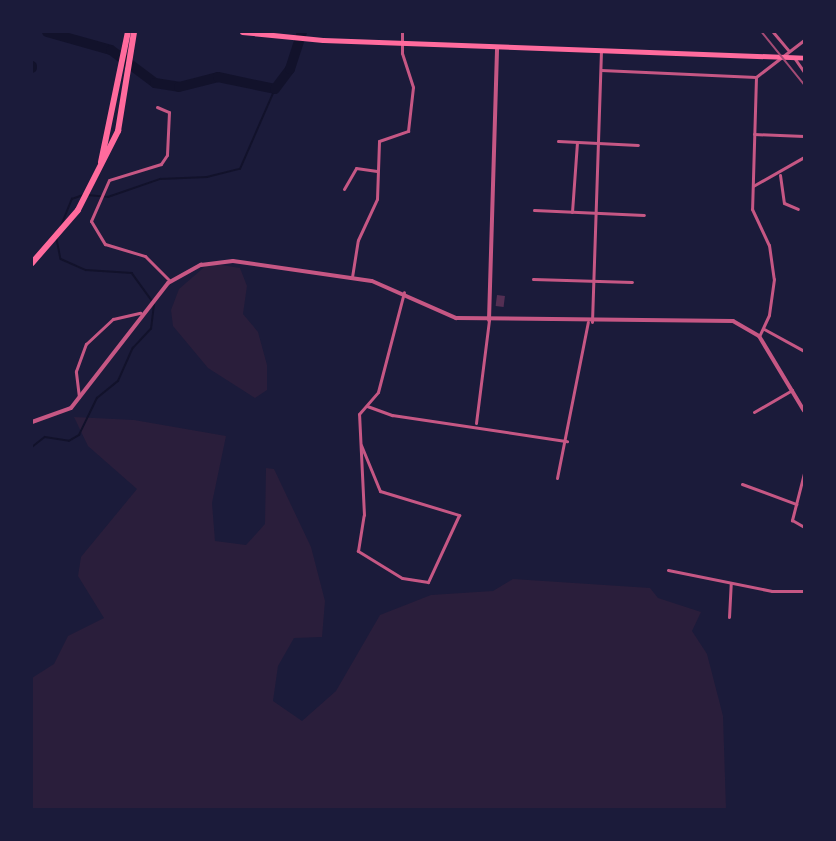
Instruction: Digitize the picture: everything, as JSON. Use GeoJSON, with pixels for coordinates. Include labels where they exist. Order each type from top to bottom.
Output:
{"type":"FeatureCollection","features":[{"type":"Feature","properties":{"kind":"highway"},"geometry":{"type":"LineString","coordinates":[[32,263],[72,218],[96,177],[118,131],[129,80],[128,32]]}},
{"type":"Feature","properties":{"kind":"highway"},"geometry":{"type":"LineString","coordinates":[[96,177],[129,42],[134,32]]}},
{"type":"Feature","properties":{"kind":"highway"},"geometry":{"type":"LineString","coordinates":[[242,32],[290,39],[322,40],[403,35],[497,47],[665,55],[804,58]]}},
{"type":"Feature","properties":{"kind":"street"},"geometry":{"type":"LineString","coordinates":[[773,32],[804,72]]}},
{"type":"Feature","properties":{"kind":"street"},"geometry":{"type":"LineString","coordinates":[[352,277],[358,240],[375,209],[379,141],[408,131],[413,87],[403,35]]}},
{"type":"Feature","properties":{"kind":"street"},"geometry":{"type":"LineString","coordinates":[[601,70],[756,77],[804,40]]}},
{"type":"Feature","properties":{"kind":"street"},"geometry":{"type":"LineString","coordinates":[[476,423],[489,320],[497,47]]}},
{"type":"Feature","properties":{"kind":"street"},"geometry":{"type":"LineString","coordinates":[[558,478],[590,322],[601,52]]}},
{"type":"Feature","properties":{"kind":"street"},"geometry":{"type":"LineString","coordinates":[[756,77],[752,209],[773,268],[764,329],[759,336]]}},
{"type":"Feature","properties":{"kind":"street"},"geometry":{"type":"LineString","coordinates":[[157,107],[169,112],[167,155],[161,164],[103,186],[90,215],[99,237],[111,247],[145,256],[171,281]]}},
{"type":"Feature","properties":{"kind":"street"},"geometry":{"type":"LineString","coordinates":[[754,134],[804,136]]}},
{"type":"Feature","properties":{"kind":"street"},"geometry":{"type":"LineString","coordinates":[[558,141],[638,145]]}},
{"type":"Feature","properties":{"kind":"street"},"geometry":{"type":"LineString","coordinates":[[572,212],[578,141]]}},
{"type":"Feature","properties":{"kind":"street"},"geometry":{"type":"LineString","coordinates":[[753,186],[780,175],[796,157],[804,157]]}},
{"type":"Feature","properties":{"kind":"street"},"geometry":{"type":"LineString","coordinates":[[344,189],[356,168],[377,171]]}},
{"type":"Feature","properties":{"kind":"street"},"geometry":{"type":"LineString","coordinates":[[780,175],[784,203],[798,209]]}},
{"type":"Feature","properties":{"kind":"street"},"geometry":{"type":"LineString","coordinates":[[534,210],[644,215]]}},
{"type":"Feature","properties":{"kind":"street"},"geometry":{"type":"LineString","coordinates":[[32,422],[57,417],[80,397],[140,313],[162,288],[201,265],[233,261],[352,277],[404,292],[441,313],[489,320],[590,322],[720,319],[759,336],[804,411]]}},
{"type":"Feature","properties":{"kind":"street"},"geometry":{"type":"LineString","coordinates":[[533,279],[633,282]]}},
{"type":"Feature","properties":{"kind":"street"},"geometry":{"type":"LineString","coordinates":[[361,445],[380,491],[459,515],[428,582],[402,578],[359,555],[361,445],[359,414],[378,392],[404,292]]}},
{"type":"Feature","properties":{"kind":"street"},"geometry":{"type":"LineString","coordinates":[[80,397],[76,371],[86,344],[113,319],[140,313]]}},
{"type":"Feature","properties":{"kind":"street"},"geometry":{"type":"LineString","coordinates":[[764,329],[804,351]]}},
{"type":"Feature","properties":{"kind":"street"},"geometry":{"type":"LineString","coordinates":[[754,412],[792,390]]}},
{"type":"Feature","properties":{"kind":"street"},"geometry":{"type":"LineString","coordinates":[[367,406],[392,415],[567,441]]}},
{"type":"Feature","properties":{"kind":"street"},"geometry":{"type":"LineString","coordinates":[[804,473],[792,520],[804,527]]}},
{"type":"Feature","properties":{"kind":"street"},"geometry":{"type":"LineString","coordinates":[[742,484],[796,504]]}},
{"type":"Feature","properties":{"kind":"street"},"geometry":{"type":"LineString","coordinates":[[668,570],[732,583],[804,591]]}},
{"type":"Feature","properties":{"kind":"street"},"geometry":{"type":"LineString","coordinates":[[729,617],[732,583]]}},
{"type":"Feature","properties":{"kind":"shaded area"},"geometry":{"type":"Polygon","coordinates":[[[209,263],[240,268],[247,286],[243,314],[258,332],[267,365],[267,390],[255,398],[208,368],[173,326],[171,310],[179,289],[209,263]]]}},
{"type":"Feature","properties":{"kind":"shaded area"},"geometry":{"type":"Polygon","coordinates":[[[74,417],[134,420],[226,436],[212,503],[215,541],[246,545],[265,524],[266,468],[274,469],[311,547],[325,601],[322,637],[294,638],[278,666],[273,701],[302,721],[336,691],[380,615],[431,595],[493,591],[513,579],[650,588],[658,598],[701,612],[692,631],[707,654],[723,716],[726,809],[32,809],[32,678],[54,664],[68,636],[104,618],[78,576],[81,557],[137,489],[88,446],[74,417]]]}},
{"type":"Feature","properties":{"kind":"building"},"geometry":{"type":"Polygon","coordinates":[[[497,295],[505,296],[504,307],[496,306],[497,295]]]}},
{"type":"Feature","properties":{"kind":"waterway"},"geometry":{"type":"LineString","coordinates":[[47,32],[111,50],[155,83],[179,87],[218,77],[275,89],[290,69],[302,32]]}},
{"type":"Feature","properties":{"kind":"waterway"},"geometry":{"type":"LineString","coordinates":[[87,195],[108,197],[160,179],[207,177],[240,169],[275,89]]}},
{"type":"Feature","properties":{"kind":"waterway"},"geometry":{"type":"LineString","coordinates":[[61,226],[72,199],[83,195]]}},
{"type":"Feature","properties":{"kind":"waterway"},"geometry":{"type":"LineString","coordinates":[[57,239],[61,259],[86,270],[132,273],[152,301]]}},
{"type":"Feature","properties":{"kind":"waterway"},"geometry":{"type":"LineString","coordinates":[[32,447],[45,437],[69,441],[79,435],[97,398],[118,381],[133,348],[151,329],[154,305]]}},
{"type":"Feature","properties":{"kind":"railway"},"geometry":{"type":"LineString","coordinates":[[762,32],[804,84]]}}]}
